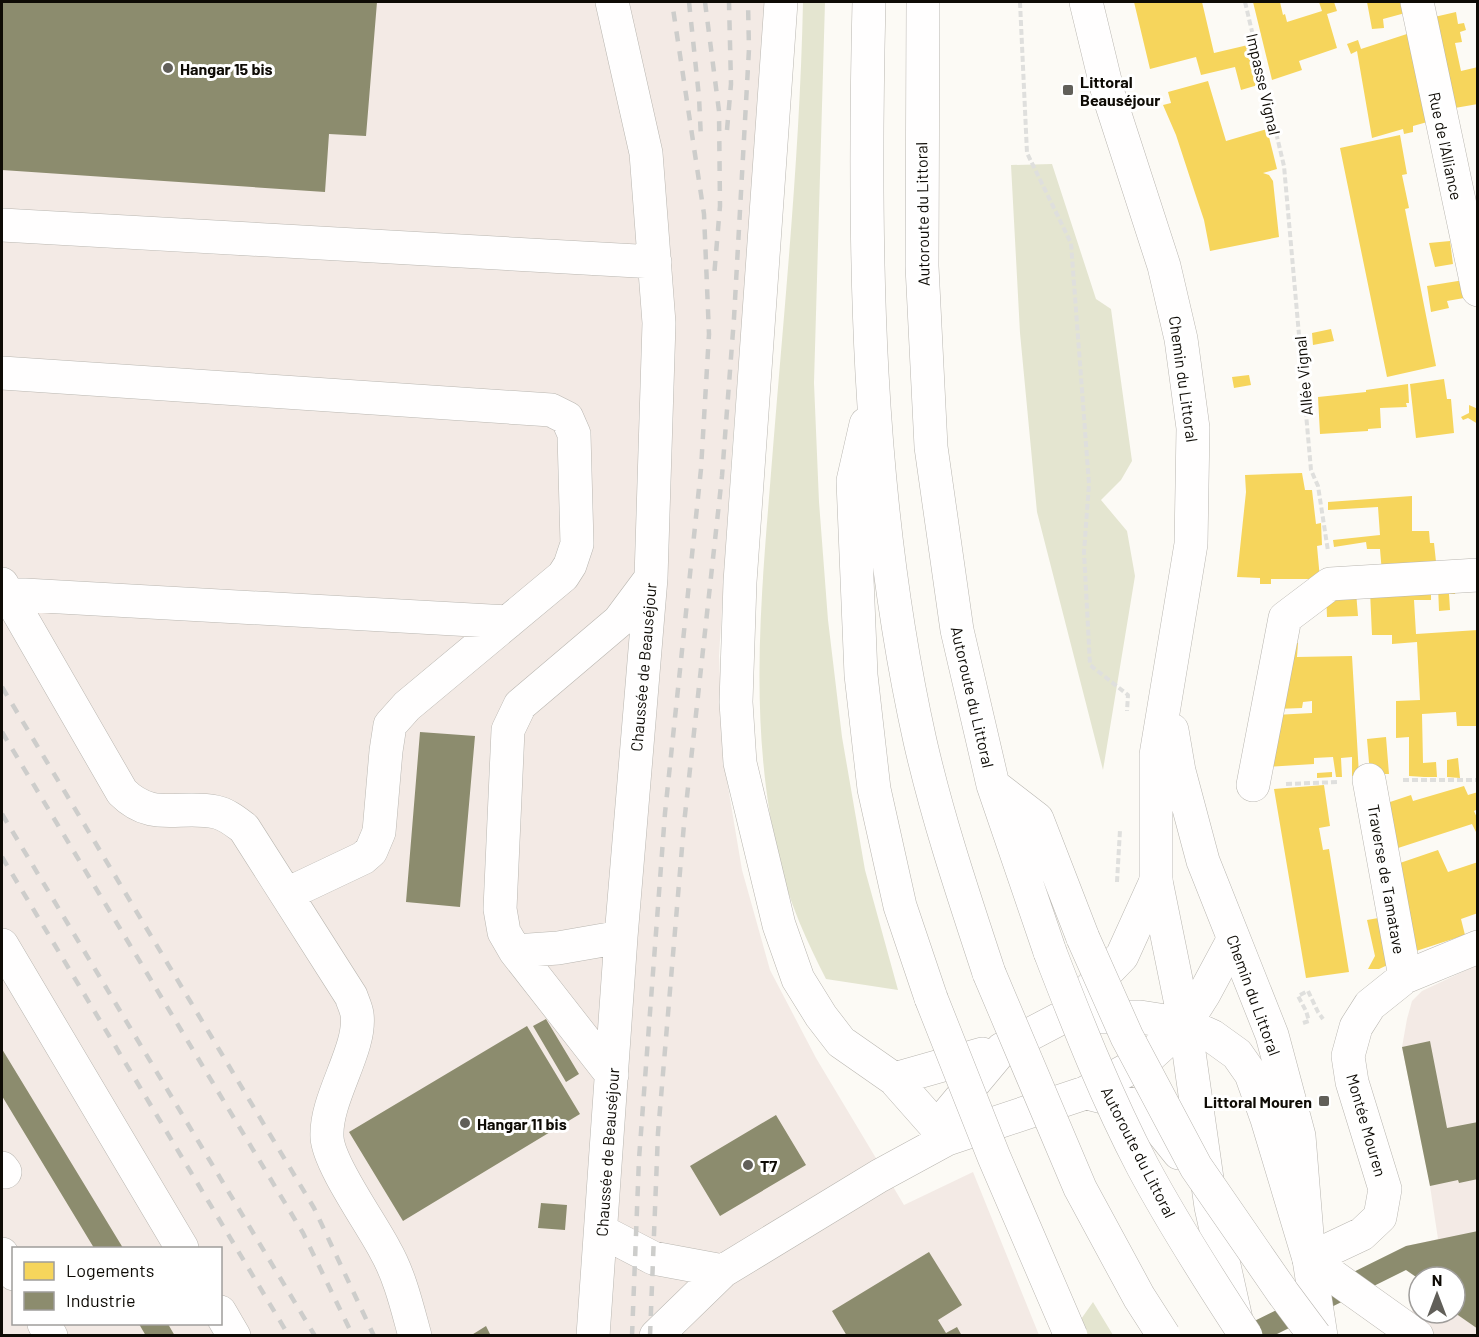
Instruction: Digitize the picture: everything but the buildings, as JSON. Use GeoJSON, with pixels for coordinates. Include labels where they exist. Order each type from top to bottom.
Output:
{"type":"FeatureCollection","features":[{"type":"Feature","properties":{"kind":"main road","name":"Chaussée de Beauséjour"},"geometry":{"type":"LineString","coordinates":[[593,1335],[621,937],[651,578],[659,323],[646,153],[612,2]]}},
{"type":"Feature","properties":{"kind":"main road"},"geometry":{"type":"LineString","coordinates":[[781,2],[740,582],[736,702],[740,763],[779,925],[798,979],[820,1016],[841,1042],[894,1079],[942,1133]]}},
{"type":"Feature","properties":{"kind":"main road"},"geometry":{"type":"LineString","coordinates":[[868,2],[865,145],[872,396],[882,508],[896,614],[921,741],[955,869],[989,973],[1080,1188],[1139,1298],[1164,1335]]}},
{"type":"Feature","properties":{"kind":"main road","name":"Autoroute du Littoral"},"geometry":{"type":"LineString","coordinates":[[923,2],[922,266],[931,447],[957,630],[993,785],[1050,952],[1088,1050],[1143,1167],[1197,1261],[1246,1335]]}},
{"type":"Feature","properties":{"kind":"main road","name":"Chemin du Littoral"},"geometry":{"type":"LineString","coordinates":[[1086,2],[1108,93],[1164,266],[1181,339],[1193,428],[1191,544],[1156,755],[1156,881],[1185,1024],[1211,1207],[1239,1335]]}},
{"type":"Feature","properties":{"kind":"main road","name":"Rue de l'Alliance"},"geometry":{"type":"LineString","coordinates":[[1417,2],[1478,290]]}},
{"type":"Feature","properties":{"kind":"main road"},"geometry":{"type":"LineString","coordinates":[[2,225],[655,262]]}},
{"type":"Feature","properties":{"kind":"main road"},"geometry":{"type":"LineString","coordinates":[[2,373],[551,410],[567,418],[574,434],[577,544],[570,565],[563,576],[407,706],[390,725],[379,832],[371,851],[363,858],[287,894]]}},
{"type":"Feature","properties":{"kind":"main road"},"geometry":{"type":"LineString","coordinates":[[872,396],[853,481],[861,675],[874,789],[900,906],[931,998],[994,1157],[1071,1335]]}},
{"type":"Feature","properties":{"kind":"main road"},"geometry":{"type":"LineString","coordinates":[[1253,785],[1285,618],[1330,584],[1478,575]]}},
{"type":"Feature","properties":{"kind":"main road"},"geometry":{"type":"LineString","coordinates":[[612,1076],[514,951],[504,932],[500,909],[508,730],[520,705],[619,621],[651,578]]}},
{"type":"Feature","properties":{"kind":"main road"},"geometry":{"type":"LineString","coordinates":[[4,589],[508,622]]}},
{"type":"Feature","properties":{"kind":"main road"},"geometry":{"type":"LineString","coordinates":[[4,589],[122,792],[133,803],[150,810],[215,812],[231,818],[244,828],[351,996],[357,1014],[356,1032],[328,1118],[327,1138],[332,1158],[396,1272],[416,1335]]}},
{"type":"Feature","properties":{"kind":"main road","name":"Chemin du Littoral"},"geometry":{"type":"LineString","coordinates":[[1167,696],[1179,771],[1203,861],[1272,1035],[1299,1136],[1316,1334]]}},
{"type":"Feature","properties":{"kind":"main road","name":"Traverse de Tamatave"},"geometry":{"type":"LineString","coordinates":[[1369,780],[1405,977]]}},
{"type":"Feature","properties":{"kind":"main road"},"geometry":{"type":"LineString","coordinates":[[993,785],[1037,819],[1083,938],[1126,1037],[1196,1167],[1283,1293],[1316,1334]]}},
{"type":"Feature","properties":{"kind":"main road"},"geometry":{"type":"LineString","coordinates":[[894,1079],[1002,1049],[1063,1017],[1122,956],[1156,881]]}},
{"type":"Feature","properties":{"kind":"main road"},"geometry":{"type":"LineString","coordinates":[[514,951],[558,948],[621,937]]}},
{"type":"Feature","properties":{"kind":"main road"},"geometry":{"type":"LineString","coordinates":[[656,1335],[723,1271],[879,1176],[942,1133],[1085,1093],[1152,1054],[1185,1024],[1233,940]]}},
{"type":"Feature","properties":{"kind":"main road"},"geometry":{"type":"LineString","coordinates":[[2,945],[181,1247]]}},
{"type":"Feature","properties":{"kind":"main road","name":"Montée Mouren"},"geometry":{"type":"LineString","coordinates":[[1231,1296],[1255,1275],[1309,1259],[1362,1234],[1380,1217],[1385,1189],[1352,1082],[1348,1056],[1356,1027],[1371,1005],[1405,977],[1478,947]]}},
{"type":"Feature","properties":{"kind":"main road"},"geometry":{"type":"LineString","coordinates":[[1063,1017],[1140,1017],[1185,1024],[1212,1036],[1238,1054],[1251,1074],[1267,1119],[1309,1259],[1417,1335]]}},
{"type":"Feature","properties":{"kind":"main road"},"geometry":{"type":"LineString","coordinates":[[942,1133],[1002,1049]]}},
{"type":"Feature","properties":{"kind":"main road"},"geometry":{"type":"LineString","coordinates":[[1085,1093],[1142,1107],[1177,1148],[1211,1207]]}},
{"type":"Feature","properties":{"kind":"main road"},"geometry":{"type":"LineString","coordinates":[[601,1231],[653,1258],[723,1271]]}},
{"type":"Feature","properties":{"kind":"main road"},"geometry":{"type":"LineString","coordinates":[[2,1254],[12,1271]]}},
{"type":"Feature","properties":{"kind":"main road"},"geometry":{"type":"LineString","coordinates":[[222,1315],[234,1335]]}},
{"type":"Feature","properties":{"kind":"path"},"geometry":{"type":"LineString","coordinates":[[1020,2],[1027,153],[1071,243],[1089,484],[1084,552],[1090,665],[1128,695],[1126,718]]}},
{"type":"Feature","properties":{"kind":"path","name":"Impasse Vignal"},"geometry":{"type":"LineString","coordinates":[[1245,2],[1284,166]]}},
{"type":"Feature","properties":{"kind":"path","name":"Allée Vignal"},"geometry":{"type":"LineString","coordinates":[[1284,166],[1311,470],[1318,486],[1333,584]]}},
{"type":"Feature","properties":{"kind":"path"},"geometry":{"type":"LineString","coordinates":[[1117,883],[1120,824]]}},
{"type":"Feature","properties":{"kind":"path"},"geometry":{"type":"LineString","coordinates":[[1306,1011],[1298,996],[1308,992],[1318,1012]]}},
{"type":"Feature","properties":{"kind":"shaded area"},"geometry":{"type":"Polygon","coordinates":[[[2,2],[765,2],[766,16],[732,451],[719,656],[724,763],[742,870],[770,970],[816,1058],[904,1205],[973,1172],[1039,1335],[2,1336],[2,2]]]}},
{"type":"Feature","properties":{"kind":"shaded area"},"geometry":{"type":"Polygon","coordinates":[[[1477,965],[1477,1335],[1406,1335],[1409,1325],[1467,1325],[1467,1265],[1407,1265],[1406,1270],[1406,1246],[1438,1239],[1430,1186],[1402,1047],[1412,1001],[1422,991],[1477,965]]]}},
{"type":"Feature","properties":{"kind":"green space"},"geometry":{"type":"Polygon","coordinates":[[[803,2],[825,2],[814,383],[819,502],[828,620],[842,737],[865,870],[898,990],[826,979],[812,952],[788,893],[769,811],[763,759],[760,708],[761,605],[795,169],[803,2]]]}},
{"type":"Feature","properties":{"kind":"green space"},"geometry":{"type":"Polygon","coordinates":[[[1052,164],[1096,299],[1111,309],[1132,461],[1121,480],[1101,500],[1127,531],[1135,576],[1103,770],[1037,512],[1020,333],[1011,165],[1052,164]]]}},
{"type":"Feature","properties":{"kind":"green space"},"geometry":{"type":"Polygon","coordinates":[[[1093,1302],[1113,1335],[1084,1335],[1079,1322],[1093,1302]]]}},
{"type":"Feature","properties":{"kind":"railway"},"geometry":{"type":"LineString","coordinates":[[632,1336],[639,1159],[665,813],[701,469],[709,334],[704,214],[672,2]]}},
{"type":"Feature","properties":{"kind":"railway"},"geometry":{"type":"LineString","coordinates":[[689,2],[701,139]]}},
{"type":"Feature","properties":{"kind":"railway"},"geometry":{"type":"LineString","coordinates":[[705,2],[719,111],[720,206],[714,277]]}},
{"type":"Feature","properties":{"kind":"railway"},"geometry":{"type":"LineString","coordinates":[[727,130],[731,84],[729,2]]}},
{"type":"Feature","properties":{"kind":"railway"},"geometry":{"type":"LineString","coordinates":[[650,1336],[658,1133],[684,824],[722,476],[734,318],[749,49],[748,2]]}},
{"type":"Feature","properties":{"kind":"railway"},"geometry":{"type":"LineString","coordinates":[[2,687],[314,1208],[374,1336]]}},
{"type":"Feature","properties":{"kind":"railway"},"geometry":{"type":"LineString","coordinates":[[2,732],[303,1233],[353,1336]]}},
{"type":"Feature","properties":{"kind":"railway"},"geometry":{"type":"LineString","coordinates":[[2,814],[315,1336]]}},
{"type":"Feature","properties":{"kind":"railway"},"geometry":{"type":"LineString","coordinates":[[2,857],[289,1336]]}},
{"type":"Feature","properties":{"kind":"place","name":"Hangar 15 bis"},"geometry":{"type":"Point","coordinates":[168,68]}},
{"type":"Feature","properties":{"kind":"place","name":"Littoral Beauséjour"},"geometry":{"type":"Point","coordinates":[1068,90]}},
{"type":"Feature","properties":{"kind":"place","name":"Littoral Mouren"},"geometry":{"type":"Point","coordinates":[1324,1101]}},
{"type":"Feature","properties":{"kind":"place","name":"Hangar 11 bis"},"geometry":{"type":"Point","coordinates":[465,1123]}},
{"type":"Feature","properties":{"kind":"place","name":"T7"},"geometry":{"type":"Point","coordinates":[748,1165]}}]}
